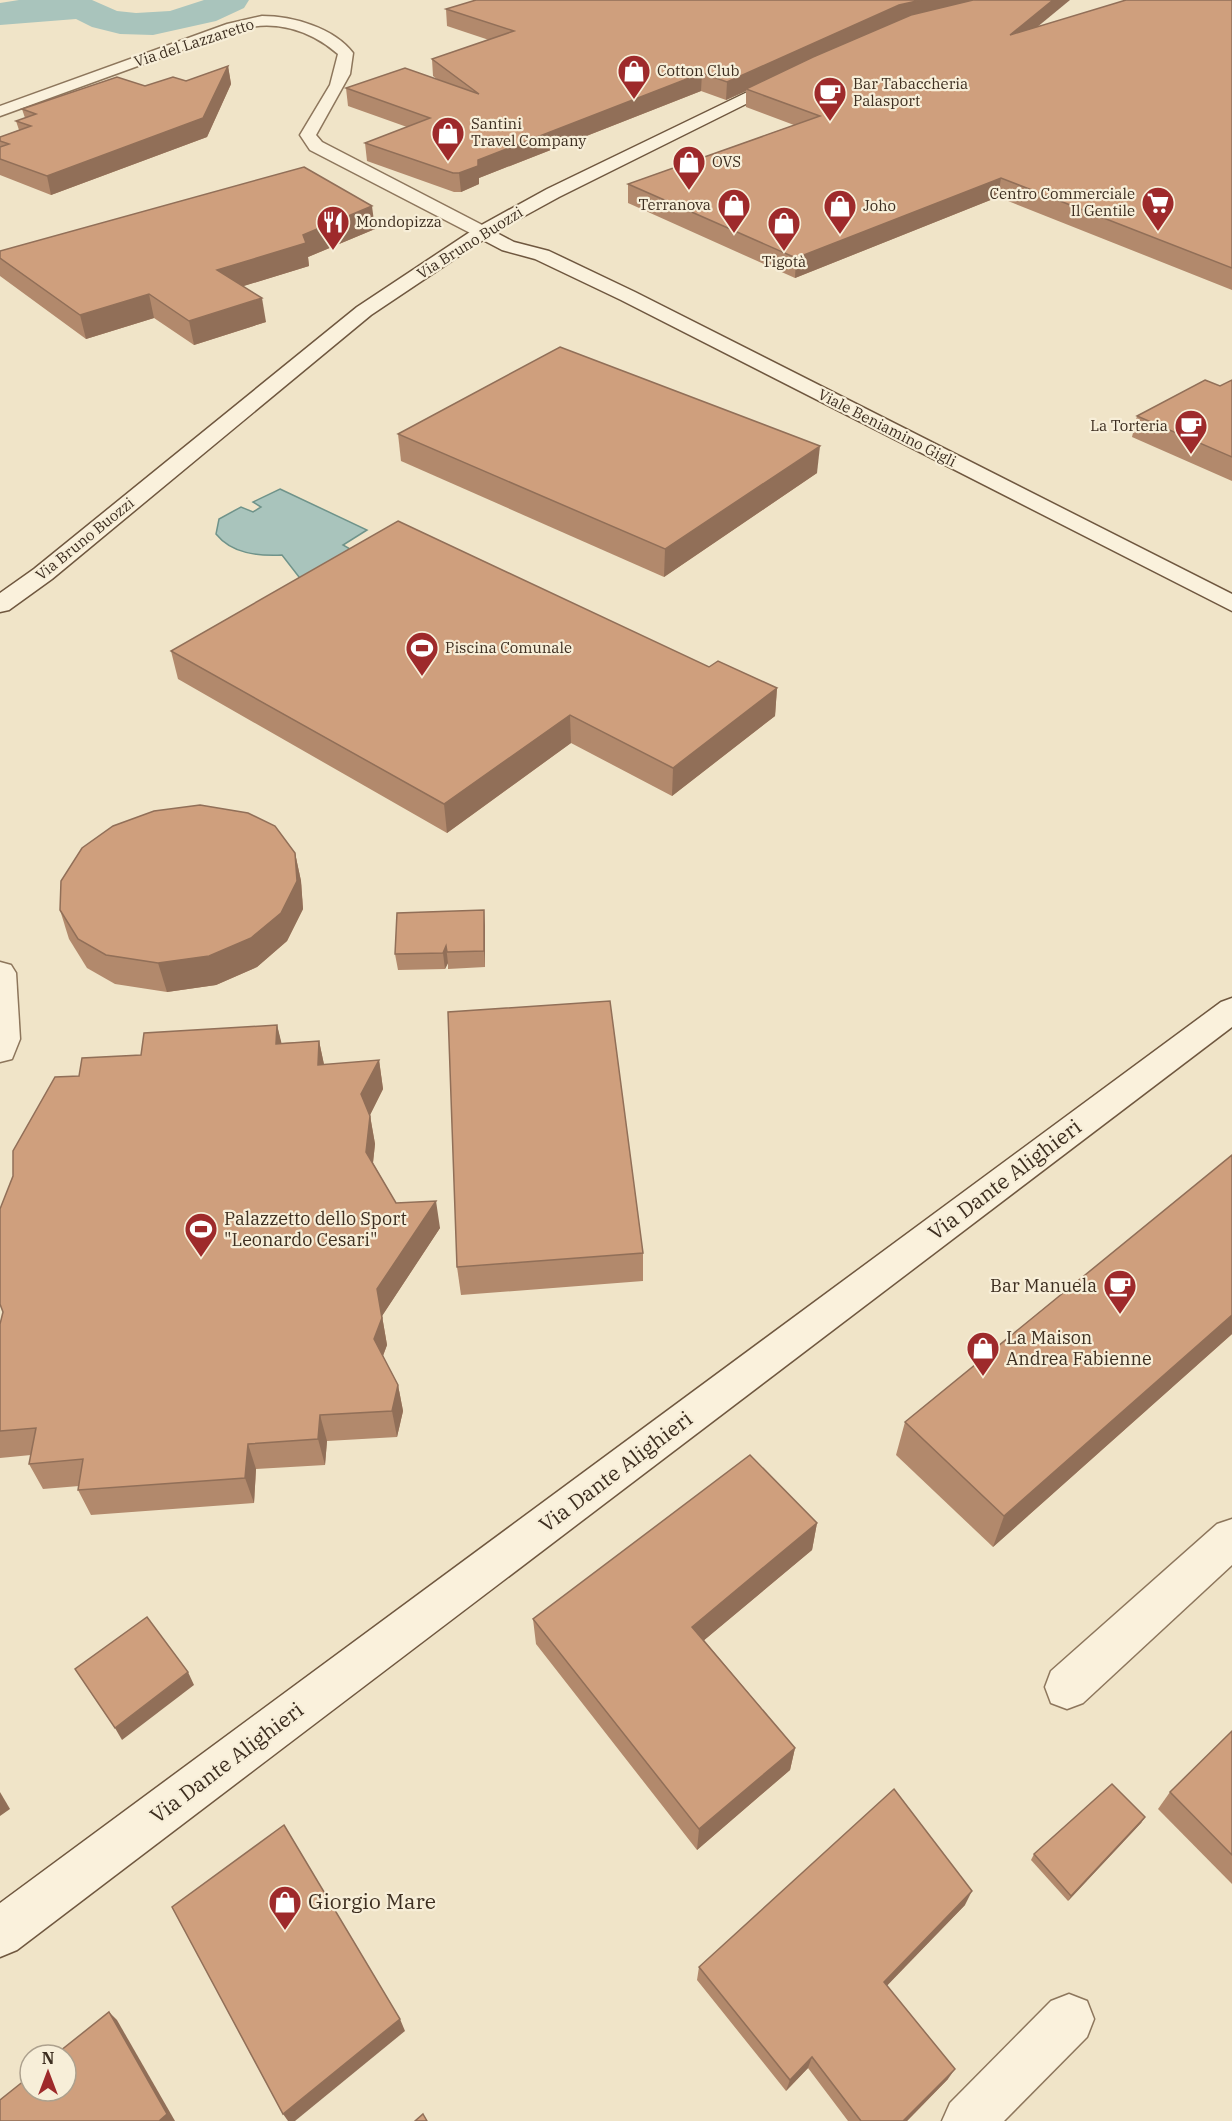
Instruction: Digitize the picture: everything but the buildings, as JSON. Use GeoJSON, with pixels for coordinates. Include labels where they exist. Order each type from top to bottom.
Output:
{"type":"FeatureCollection","features":[{"type":"Feature","properties":{"kind":"street","name":"Via del Lazzaretto"},"geometry":{"type":"LineString","coordinates":[[0,111],[49,96],[212,34],[256,22],[272,20],[290,24],[334,42],[346,53],[347,66],[308,135],[316,146],[482,232]]}},
{"type":"Feature","properties":{"kind":"street","name":"Via Bruno Buozzi"},"geometry":{"type":"LineString","coordinates":[[0,605],[43,574],[364,311],[482,232],[553,193],[806,69]]}},
{"type":"Feature","properties":{"kind":"street","name":"Viale Beniamino Gigli"},"geometry":{"type":"LineString","coordinates":[[506,219],[530,236],[542,255]]}},
{"type":"Feature","properties":{"kind":"street","name":"Viale Beniamino Gigli"},"geometry":{"type":"LineString","coordinates":[[482,232],[508,246],[542,255],[638,301],[1232,604]]}},
{"type":"Feature","properties":{"kind":"street"},"geometry":{"type":"LineString","coordinates":[[0,973],[4,1039],[0,1050]]}},
{"type":"Feature","properties":{"kind":"street","name":"Via Dante Alighieri"},"geometry":{"type":"LineString","coordinates":[[0,1933],[1232,1010]]}},
{"type":"Feature","properties":{"kind":"street"},"geometry":{"type":"LineString","coordinates":[[1067,1687],[1232,1538]]}},
{"type":"Feature","properties":{"kind":"street"},"geometry":{"type":"LineString","coordinates":[[968,2121],[1069,2019]]}},
{"type":"Feature","properties":{"kind":"water"},"geometry":{"type":"Polygon","coordinates":[[[280,489],[367,530],[343,545],[357,553],[306,586],[282,555],[264,555],[238,550],[222,541],[216,534],[219,519],[241,507],[253,512],[261,507],[253,502],[280,489]]]}},
{"type":"Feature","properties":{"kind":"waterway"},"geometry":{"type":"LineString","coordinates":[[0,14],[76,8],[84,9],[105,19],[153,24],[203,14],[231,0]]}},
{"type":"Feature","properties":{"kind":"place","name":"Cotton Club"},"geometry":{"type":"Point","coordinates":[634,100]}},
{"type":"Feature","properties":{"kind":"place","name":"Bar Tabaccheria Palasport"},"geometry":{"type":"Point","coordinates":[830,122]}},
{"type":"Feature","properties":{"kind":"place","name":"Santini Travel Company"},"geometry":{"type":"Point","coordinates":[448,162]}},
{"type":"Feature","properties":{"kind":"place","name":"OVS"},"geometry":{"type":"Point","coordinates":[689,191]}},
{"type":"Feature","properties":{"kind":"place","name":"Centro Commerciale Il Gentile"},"geometry":{"type":"Point","coordinates":[1158,232]}},
{"type":"Feature","properties":{"kind":"place","name":"Terranova"},"geometry":{"type":"Point","coordinates":[734,234]}},
{"type":"Feature","properties":{"kind":"place","name":"Joho"},"geometry":{"type":"Point","coordinates":[840,235]}},
{"type":"Feature","properties":{"kind":"place","name":"Mondopizza"},"geometry":{"type":"Point","coordinates":[333,251]}},
{"type":"Feature","properties":{"kind":"place","name":"Tigotà"},"geometry":{"type":"Point","coordinates":[784,252]}},
{"type":"Feature","properties":{"kind":"place","name":"La Torteria"},"geometry":{"type":"Point","coordinates":[1191,455]}},
{"type":"Feature","properties":{"kind":"place","name":"Piscina Comunale"},"geometry":{"type":"Point","coordinates":[422,677]}},
{"type":"Feature","properties":{"kind":"place","name":"Palazzetto dello Sport \"Leonardo Cesari\""},"geometry":{"type":"Point","coordinates":[201,1258]}},
{"type":"Feature","properties":{"kind":"place","name":"Bar Manuela"},"geometry":{"type":"Point","coordinates":[1120,1315]}},
{"type":"Feature","properties":{"kind":"place","name":"La Maison Andrea Fabienne"},"geometry":{"type":"Point","coordinates":[983,1377]}},
{"type":"Feature","properties":{"kind":"place","name":"Giorgio Mare"},"geometry":{"type":"Point","coordinates":[285,1931]}}]}
